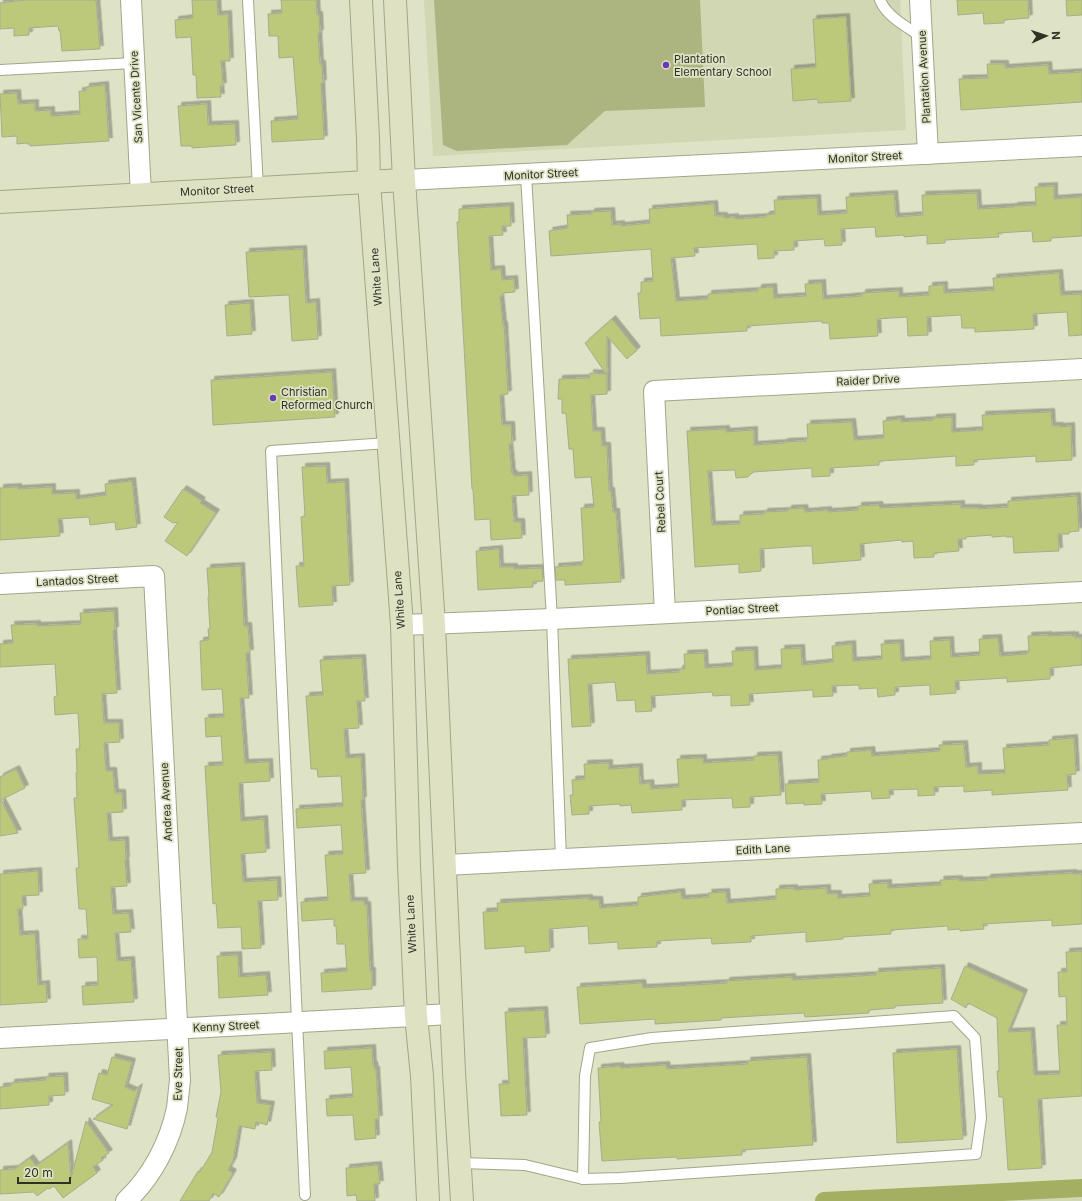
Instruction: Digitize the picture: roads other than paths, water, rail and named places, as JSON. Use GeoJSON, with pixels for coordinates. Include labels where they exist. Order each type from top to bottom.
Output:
{"type":"FeatureCollection","features":[{"type":"Feature","properties":{"kind":"main road","name":"White Lane"},"geometry":{"type":"LineString","coordinates":[[361,0],[369,182],[402,625],[408,858],[416,1016],[422,1076],[428,1201]]}},
{"type":"Feature","properties":{"kind":"main road"},"geometry":{"type":"LineString","coordinates":[[395,0],[404,180],[434,625],[462,1201]]}},
{"type":"Feature","properties":{"kind":"main road","name":"Monitor Street"},"geometry":{"type":"LineString","coordinates":[[0,202],[404,180]]}},
{"type":"Feature","properties":{"kind":"street","name":"San Vicente Drive"},"geometry":{"type":"LineString","coordinates":[[131,0],[141,194]]}},
{"type":"Feature","properties":{"kind":"street","name":"Plantation Avenue"},"geometry":{"type":"LineString","coordinates":[[920,0],[928,154]]}},
{"type":"Feature","properties":{"kind":"street","name":"Monitor Street"},"geometry":{"type":"LineString","coordinates":[[404,180],[1082,146]]}},
{"type":"Feature","properties":{"kind":"street","name":"Raider Drive"},"geometry":{"type":"LineString","coordinates":[[654,391],[1082,369]]}},
{"type":"Feature","properties":{"kind":"street","name":"Rebel Court"},"geometry":{"type":"LineString","coordinates":[[654,391],[665,613]]}},
{"type":"Feature","properties":{"kind":"street","name":"Lantados Street"},"geometry":{"type":"LineString","coordinates":[[0,584],[154,576]]}},
{"type":"Feature","properties":{"kind":"street","name":"Andrea Avenue"},"geometry":{"type":"LineString","coordinates":[[154,576],[178,1029]]}},
{"type":"Feature","properties":{"kind":"street","name":"Pontiac Street"},"geometry":{"type":"LineString","coordinates":[[402,625],[434,625],[1082,592]]}},
{"type":"Feature","properties":{"kind":"street","name":"Edith Lane"},"geometry":{"type":"LineString","coordinates":[[445,865],[1082,832]]}},
{"type":"Feature","properties":{"kind":"street","name":"Kenny Street"},"geometry":{"type":"LineString","coordinates":[[0,1038],[452,1014]]}},
{"type":"Feature","properties":{"kind":"street","name":"Eve Street"},"geometry":{"type":"LineString","coordinates":[[126,1201],[144,1182],[159,1158],[170,1132],[176,1108],[180,1080],[178,1029]]}},
{"type":"Feature","properties":{"kind":"lane"},"geometry":{"type":"LineString","coordinates":[[248,0],[258,188]]}},
{"type":"Feature","properties":{"kind":"lane"},"geometry":{"type":"LineString","coordinates":[[880,0],[887,11],[922,38]]}},
{"type":"Feature","properties":{"kind":"lane"},"geometry":{"type":"LineString","coordinates":[[0,70],[134,63]]}},
{"type":"Feature","properties":{"kind":"lane"},"geometry":{"type":"LineString","coordinates":[[526,175],[552,619],[561,859]]}},
{"type":"Feature","properties":{"kind":"lane"},"geometry":{"type":"LineString","coordinates":[[305,1195],[271,451],[388,443]]}},
{"type":"Feature","properties":{"kind":"lane"},"geometry":{"type":"LineString","coordinates":[[460,1163],[525,1165],[583,1179],[620,1178],[976,1154],[981,1118],[975,1038],[954,1016],[652,1038],[590,1048],[585,1076],[583,1179]]}},
{"type":"Feature","properties":{"kind":"waterway"},"geometry":{"type":"LineString","coordinates":[[824,1201],[1082,1188]]}},
{"type":"Feature","properties":{"kind":"place","name":"Plantation Elementary School"},"geometry":{"type":"Point","coordinates":[666,65]}},
{"type":"Feature","properties":{"kind":"place","name":"Christian Reformed Church"},"geometry":{"type":"Point","coordinates":[273,398]}}]}
